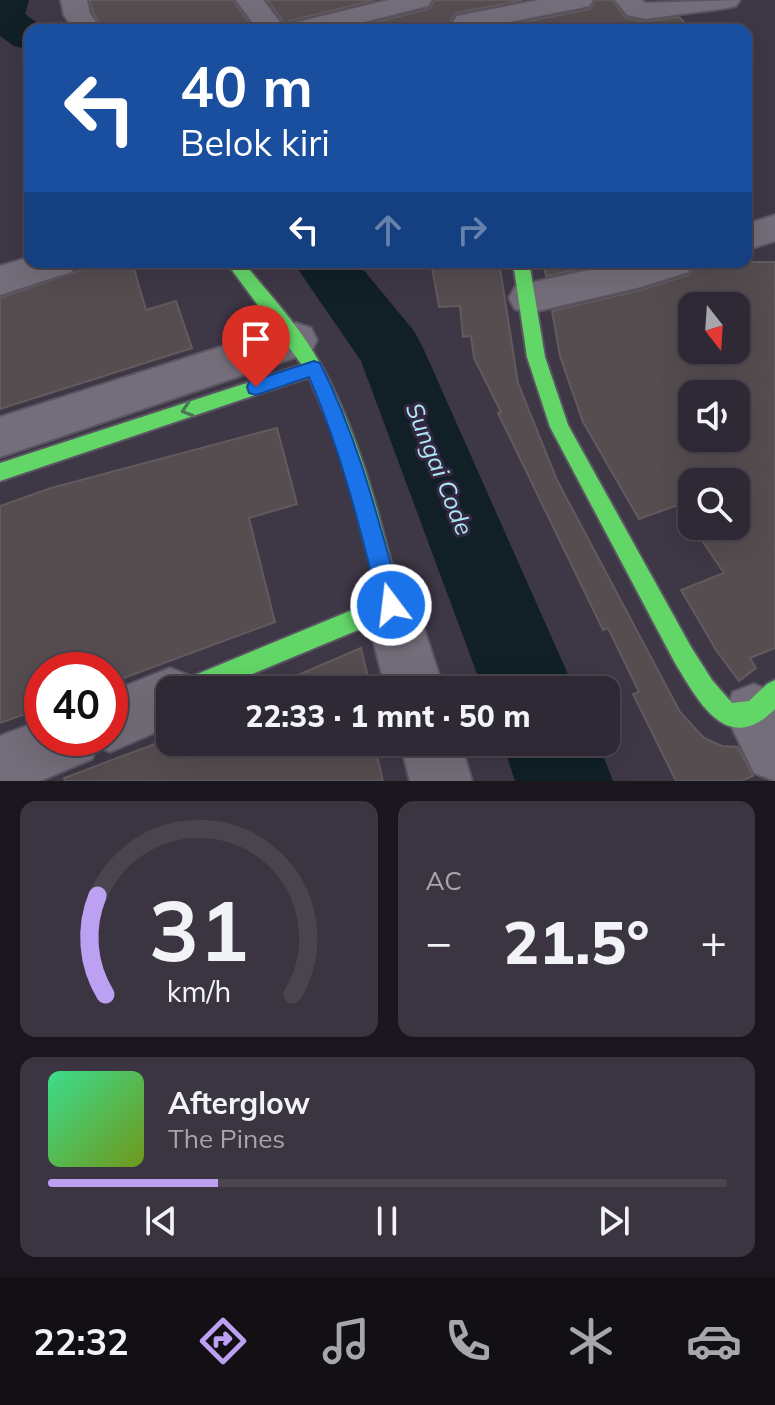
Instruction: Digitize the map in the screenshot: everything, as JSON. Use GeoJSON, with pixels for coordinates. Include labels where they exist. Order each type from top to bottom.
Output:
{"type":"FeatureCollection","features":[{"type":"Feature","properties":{"kind":"street"},"geometry":{"type":"LineString","coordinates":[[74,0],[77,15],[84,24]]}},
{"type":"Feature","properties":{"kind":"street"},"geometry":{"type":"LineString","coordinates":[[249,0],[267,24]]}},
{"type":"Feature","properties":{"kind":"street"},"geometry":{"type":"LineString","coordinates":[[324,24],[419,0]]}},
{"type":"Feature","properties":{"kind":"street"},"geometry":{"type":"LineString","coordinates":[[449,0],[468,24]]}},
{"type":"Feature","properties":{"kind":"street"},"geometry":{"type":"LineString","coordinates":[[478,24],[580,0]]}},
{"type":"Feature","properties":{"kind":"street"},"geometry":{"type":"LineString","coordinates":[[628,0],[636,9],[645,11],[727,0]]}},
{"type":"Feature","properties":{"kind":"street"},"geometry":{"type":"LineString","coordinates":[[752,235],[775,228]]}},
{"type":"Feature","properties":{"kind":"street"},"geometry":{"type":"LineString","coordinates":[[0,281],[40,268]]}},
{"type":"Feature","properties":{"kind":"street"},"geometry":{"type":"LineString","coordinates":[[239,268],[305,354],[339,425],[356,475],[411,676]]}},
{"type":"Feature","properties":{"kind":"street"},"geometry":{"type":"LineString","coordinates":[[656,268],[641,273],[525,280],[537,366],[578,463],[713,702],[727,715],[768,719]]}},
{"type":"Feature","properties":{"kind":"street"},"geometry":{"type":"LineString","coordinates":[[0,472],[105,420],[305,354]]}},
{"type":"Feature","properties":{"kind":"street"},"geometry":{"type":"LineString","coordinates":[[0,437],[105,420]]}},
{"type":"Feature","properties":{"kind":"street"},"geometry":{"type":"LineString","coordinates":[[220,676],[391,605]]}},
{"type":"Feature","properties":{"kind":"street"},"geometry":{"type":"LineString","coordinates":[[128,714],[156,703]]}},
{"type":"Feature","properties":{"kind":"street"},"geometry":{"type":"LineString","coordinates":[[0,767],[27,756]]}},
{"type":"Feature","properties":{"kind":"street"},"geometry":{"type":"LineString","coordinates":[[434,756],[441,781]]}},
{"type":"Feature","properties":{"kind":"building"},"geometry":{"type":"Polygon","coordinates":[[[90,0],[233,0],[250,24],[101,24],[93,13],[90,0]]]}},
{"type":"Feature","properties":{"kind":"building"},"geometry":{"type":"Polygon","coordinates":[[[267,0],[375,0],[289,21],[285,24],[267,0]]]}},
{"type":"Feature","properties":{"kind":"building"},"geometry":{"type":"Polygon","coordinates":[[[435,0],[523,0],[456,13],[450,20],[452,24],[368,24],[429,9],[435,0]]]}},
{"type":"Feature","properties":{"kind":"building"},"geometry":{"type":"Polygon","coordinates":[[[596,0],[612,0],[626,18],[645,22],[679,17],[686,24],[514,24],[590,9],[596,0]]]}},
{"type":"Feature","properties":{"kind":"building"},"geometry":{"type":"Polygon","coordinates":[[[752,262],[775,262],[775,648],[750,658],[756,668],[739,681],[716,650],[681,590],[724,573],[702,540],[750,540],[750,468],[678,468],[678,505],[639,519],[583,422],[560,356],[552,311],[642,290],[689,275],[693,268],[752,268],[752,262]]]}},
{"type":"Feature","properties":{"kind":"building"},"geometry":{"type":"Polygon","coordinates":[[[87,268],[134,268],[146,310],[176,301],[192,348],[0,409],[0,298],[87,268]]]}},
{"type":"Feature","properties":{"kind":"building"},"geometry":{"type":"Polygon","coordinates":[[[432,268],[500,268],[518,383],[557,480],[680,712],[704,738],[722,746],[738,747],[753,776],[741,781],[676,781],[633,694],[639,692],[608,628],[603,630],[498,413],[501,412],[474,358],[471,336],[463,337],[460,306],[439,307],[432,268]]]}},
{"type":"Feature","properties":{"kind":"building"},"geometry":{"type":"Polygon","coordinates":[[[544,268],[584,268],[546,276],[544,268]]]}},
{"type":"Feature","properties":{"kind":"building"},"geometry":{"type":"Polygon","coordinates":[[[277,428],[297,504],[249,518],[275,622],[128,676],[128,652],[24,652],[24,714],[0,723],[0,506],[51,488],[277,428]]]}},
{"type":"Feature","properties":{"kind":"building"},"geometry":{"type":"Polygon","coordinates":[[[361,648],[368,676],[296,676],[361,648]]]}},
{"type":"Feature","properties":{"kind":"building"},"geometry":{"type":"Polygon","coordinates":[[[156,744],[156,756],[377,756],[383,781],[65,781],[64,778],[156,744]]]}},
{"type":"Feature","properties":{"kind":"waterway","name":"Sungai Code"},"geometry":{"type":"LineString","coordinates":[[8,0],[3,18],[24,33]]}},
{"type":"Feature","properties":{"kind":"waterway","name":"Sungai Code"},"geometry":{"type":"LineString","coordinates":[[328,268],[390,350],[523,676]]}},
{"type":"Feature","properties":{"kind":"waterway","name":"Sungai Code"},"geometry":{"type":"LineString","coordinates":[[555,756],[564,781]]}},
{"type":"Feature","properties":{"kind":"traffic: fast"},"geometry":{"type":"LineString","coordinates":[[220,676],[391,605],[360,482],[327,393],[294,338],[239,268]]}},
{"type":"Feature","properties":{"kind":"traffic: fast"},"geometry":{"type":"LineString","coordinates":[[522,268],[536,357],[559,427],[683,655],[704,688],[727,715],[754,713],[775,692]]}},
{"type":"Feature","properties":{"kind":"traffic: fast"},"geometry":{"type":"LineString","coordinates":[[0,472],[314,368]]}},
{"type":"Feature","properties":{"kind":"route"},"geometry":{"type":"LineString","coordinates":[[256,387],[314,368],[339,425],[360,488],[391,605]]}}]}
